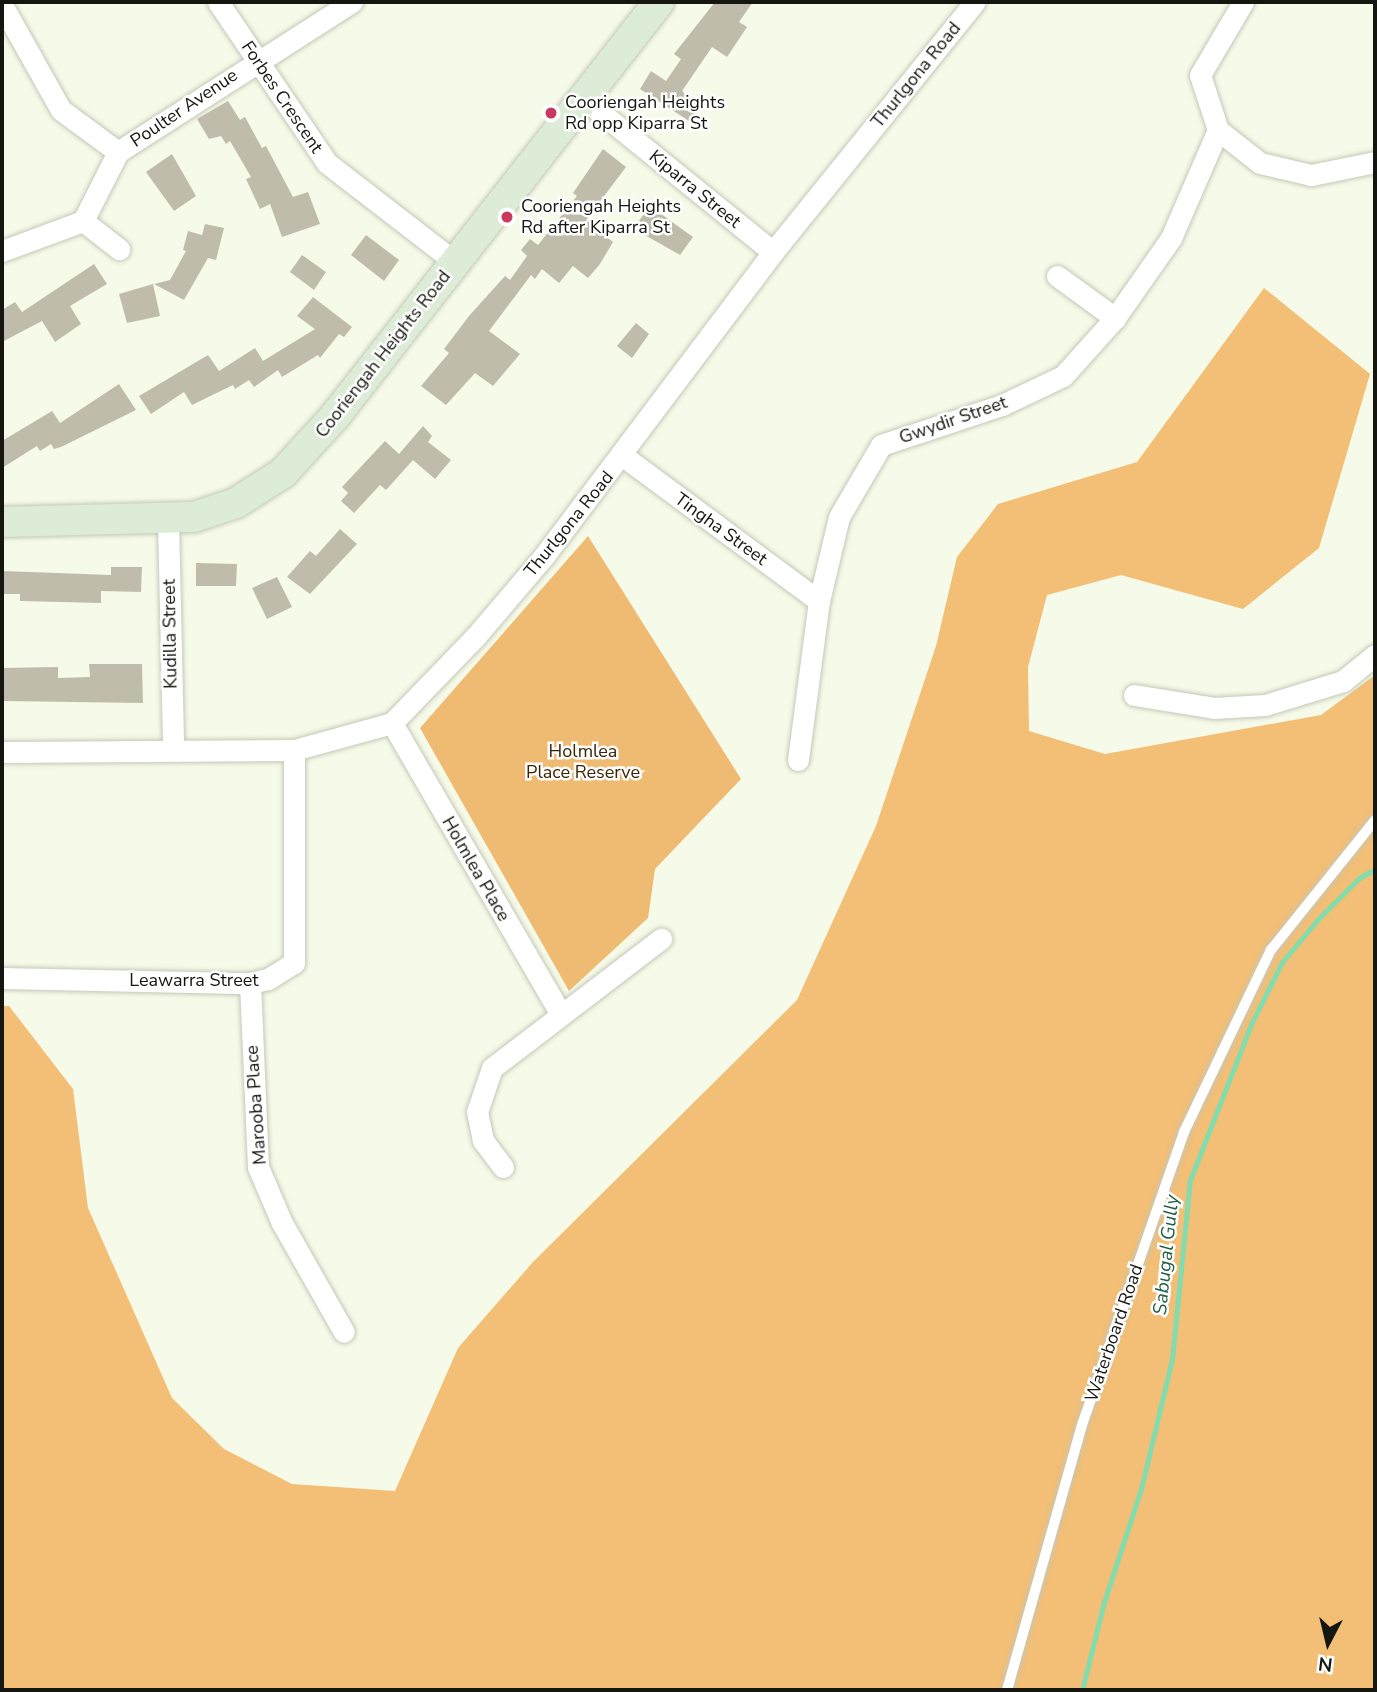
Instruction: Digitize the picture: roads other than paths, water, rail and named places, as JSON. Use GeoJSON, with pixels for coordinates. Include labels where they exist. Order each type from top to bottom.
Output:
{"type":"FeatureCollection","features":[{"type":"Feature","properties":{"kind":"street","name":"Forbes Crescent"},"geometry":{"type":"LineString","coordinates":[[218,2],[327,163],[455,262]]}},
{"type":"Feature","properties":{"kind":"street","name":"Poulter Avenue"},"geometry":{"type":"LineString","coordinates":[[83,221],[118,152],[256,60],[352,2]]}},
{"type":"Feature","properties":{"kind":"street","name":"Cooriengah Heights Road"},"geometry":{"type":"LineString","coordinates":[[2,522],[168,520],[229,506],[283,473],[335,416],[659,2]]}},
{"type":"Feature","properties":{"kind":"street","name":"Thurlgona Road"},"geometry":{"type":"LineString","coordinates":[[392,723],[477,636],[623,456],[773,252],[975,2]]}},
{"type":"Feature","properties":{"kind":"street"},"geometry":{"type":"LineString","coordinates":[[1243,2],[1200,75],[1219,130],[1260,163],[1311,175],[1375,162]]}},
{"type":"Feature","properties":{"kind":"street"},"geometry":{"type":"LineString","coordinates":[[2,5],[61,110],[118,152]]}},
{"type":"Feature","properties":{"kind":"street","name":"Kiparra Street"},"geometry":{"type":"LineString","coordinates":[[584,99],[773,252]]}},
{"type":"Feature","properties":{"kind":"street","name":"Gwydir Street"},"geometry":{"type":"LineString","coordinates":[[798,760],[819,601],[839,517],[881,444],[1002,405],[1063,376],[1115,318],[1171,238],[1219,130]]}},
{"type":"Feature","properties":{"kind":"street"},"geometry":{"type":"LineString","coordinates":[[2,251],[83,221],[119,249]]}},
{"type":"Feature","properties":{"kind":"street"},"geometry":{"type":"LineString","coordinates":[[1057,276],[1115,318]]}},
{"type":"Feature","properties":{"kind":"street","name":"Tingha Street"},"geometry":{"type":"LineString","coordinates":[[623,456],[819,601]]}},
{"type":"Feature","properties":{"kind":"street","name":"Kudilla Street"},"geometry":{"type":"LineString","coordinates":[[168,520],[173,748]]}},
{"type":"Feature","properties":{"kind":"street"},"geometry":{"type":"LineString","coordinates":[[1134,695],[1214,708],[1265,705],[1343,681],[1375,655]]}},
{"type":"Feature","properties":{"kind":"street"},"geometry":{"type":"LineString","coordinates":[[2,752],[173,748],[294,750],[392,723]]}},
{"type":"Feature","properties":{"kind":"street","name":"Holmlea Place"},"geometry":{"type":"LineString","coordinates":[[392,723],[561,1015]]}},
{"type":"Feature","properties":{"kind":"street","name":"Leawarra Street"},"geometry":{"type":"LineString","coordinates":[[2,978],[250,983],[268,979],[295,962],[294,750]]}},
{"type":"Feature","properties":{"kind":"street"},"geometry":{"type":"LineString","coordinates":[[503,1167],[483,1140],[477,1112],[492,1068],[661,939]]}},
{"type":"Feature","properties":{"kind":"street","name":"Marooba Place"},"geometry":{"type":"LineString","coordinates":[[250,983],[258,1167],[282,1223],[344,1332]]}},
{"type":"Feature","properties":{"kind":"lane","name":"Waterboard Road"},"geometry":{"type":"LineString","coordinates":[[1007,1690],[1082,1425],[1184,1132],[1271,950],[1375,820]]}},
{"type":"Feature","properties":{"kind":"waterway","name":"Sabugal Gully"},"geometry":{"type":"LineString","coordinates":[[1082,1690],[1104,1602],[1141,1489],[1172,1359],[1190,1180],[1251,1024],[1282,962],[1319,918],[1359,878],[1375,869]]}},
{"type":"Feature","properties":{"kind":"place","name":"Cooriengah Heights Rd opp Kiparra St"},"geometry":{"type":"Point","coordinates":[551,113]}},
{"type":"Feature","properties":{"kind":"place","name":"Cooriengah Heights Rd after Kiparra St"},"geometry":{"type":"Point","coordinates":[507,217]}},
{"type":"Feature","properties":{"kind":"park label","name":"Holmlea Place Reserve"},"geometry":{"type":"Point","coordinates":[583,762]}}]}
